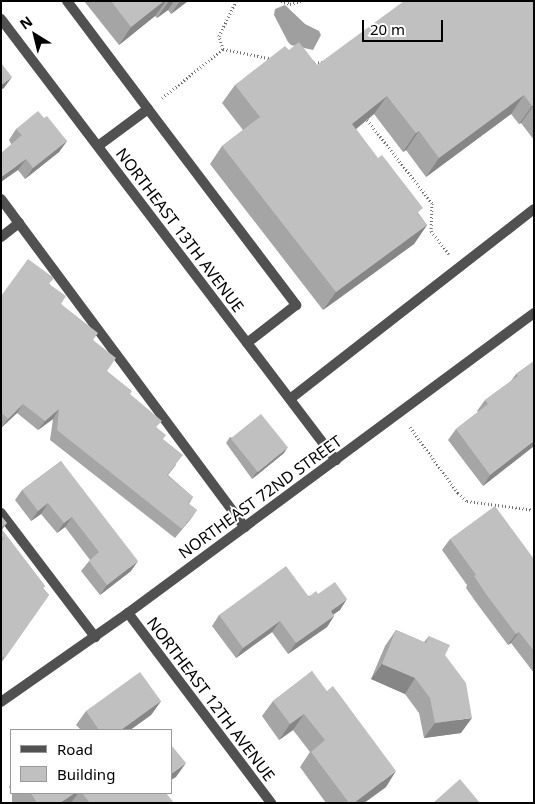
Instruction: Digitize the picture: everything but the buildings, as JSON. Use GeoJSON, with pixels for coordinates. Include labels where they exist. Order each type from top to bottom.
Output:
{"type":"FeatureCollection","features":[{"type":"Feature","properties":{"kind":"street"},"geometry":{"type":"LineString","coordinates":[[68,1],[296,305],[247,343]]}},
{"type":"Feature","properties":{"kind":"street","name":"NORTHEAST 13TH AVENUE"},"geometry":{"type":"LineString","coordinates":[[1,19],[336,460]]}},
{"type":"Feature","properties":{"kind":"street"},"geometry":{"type":"LineString","coordinates":[[98,146],[148,109]]}},
{"type":"Feature","properties":{"kind":"street"},"geometry":{"type":"LineString","coordinates":[[1,199],[245,527]]}},
{"type":"Feature","properties":{"kind":"street"},"geometry":{"type":"LineString","coordinates":[[290,399],[534,209]]}},
{"type":"Feature","properties":{"kind":"street"},"geometry":{"type":"LineString","coordinates":[[1,237],[19,223]]}},
{"type":"Feature","properties":{"kind":"street","name":"NORTHEAST 72ND STREET"},"geometry":{"type":"LineString","coordinates":[[1,702],[128,613],[534,313]]}},
{"type":"Feature","properties":{"kind":"street"},"geometry":{"type":"LineString","coordinates":[[1,513],[95,636]]}},
{"type":"Feature","properties":{"kind":"street","name":"NORTHEAST 12TH AVENUE"},"geometry":{"type":"LineString","coordinates":[[128,613],[271,803]]}},
{"type":"Feature","properties":{"kind":"path"},"geometry":{"type":"LineString","coordinates":[[223,49],[219,36],[236,1]]}},
{"type":"Feature","properties":{"kind":"path"},"geometry":{"type":"LineString","coordinates":[[280,1],[290,4],[302,1]]}},
{"type":"Feature","properties":{"kind":"path"},"geometry":{"type":"LineString","coordinates":[[148,109],[223,49],[279,60]]}},
{"type":"Feature","properties":{"kind":"path"},"geometry":{"type":"LineString","coordinates":[[306,63],[323,62],[329,70]]}},
{"type":"Feature","properties":{"kind":"path"},"geometry":{"type":"LineString","coordinates":[[359,109],[432,204],[430,231],[460,267]]}},
{"type":"Feature","properties":{"kind":"path"},"geometry":{"type":"LineString","coordinates":[[399,413],[458,493],[467,501],[534,510]]}},
{"type":"Feature","properties":{"kind":"shaded area"},"geometry":{"type":"Polygon","coordinates":[[[285,5],[305,24],[319,31],[321,35],[313,50],[291,45],[288,42],[274,15],[275,9],[285,5]]]}}]}
